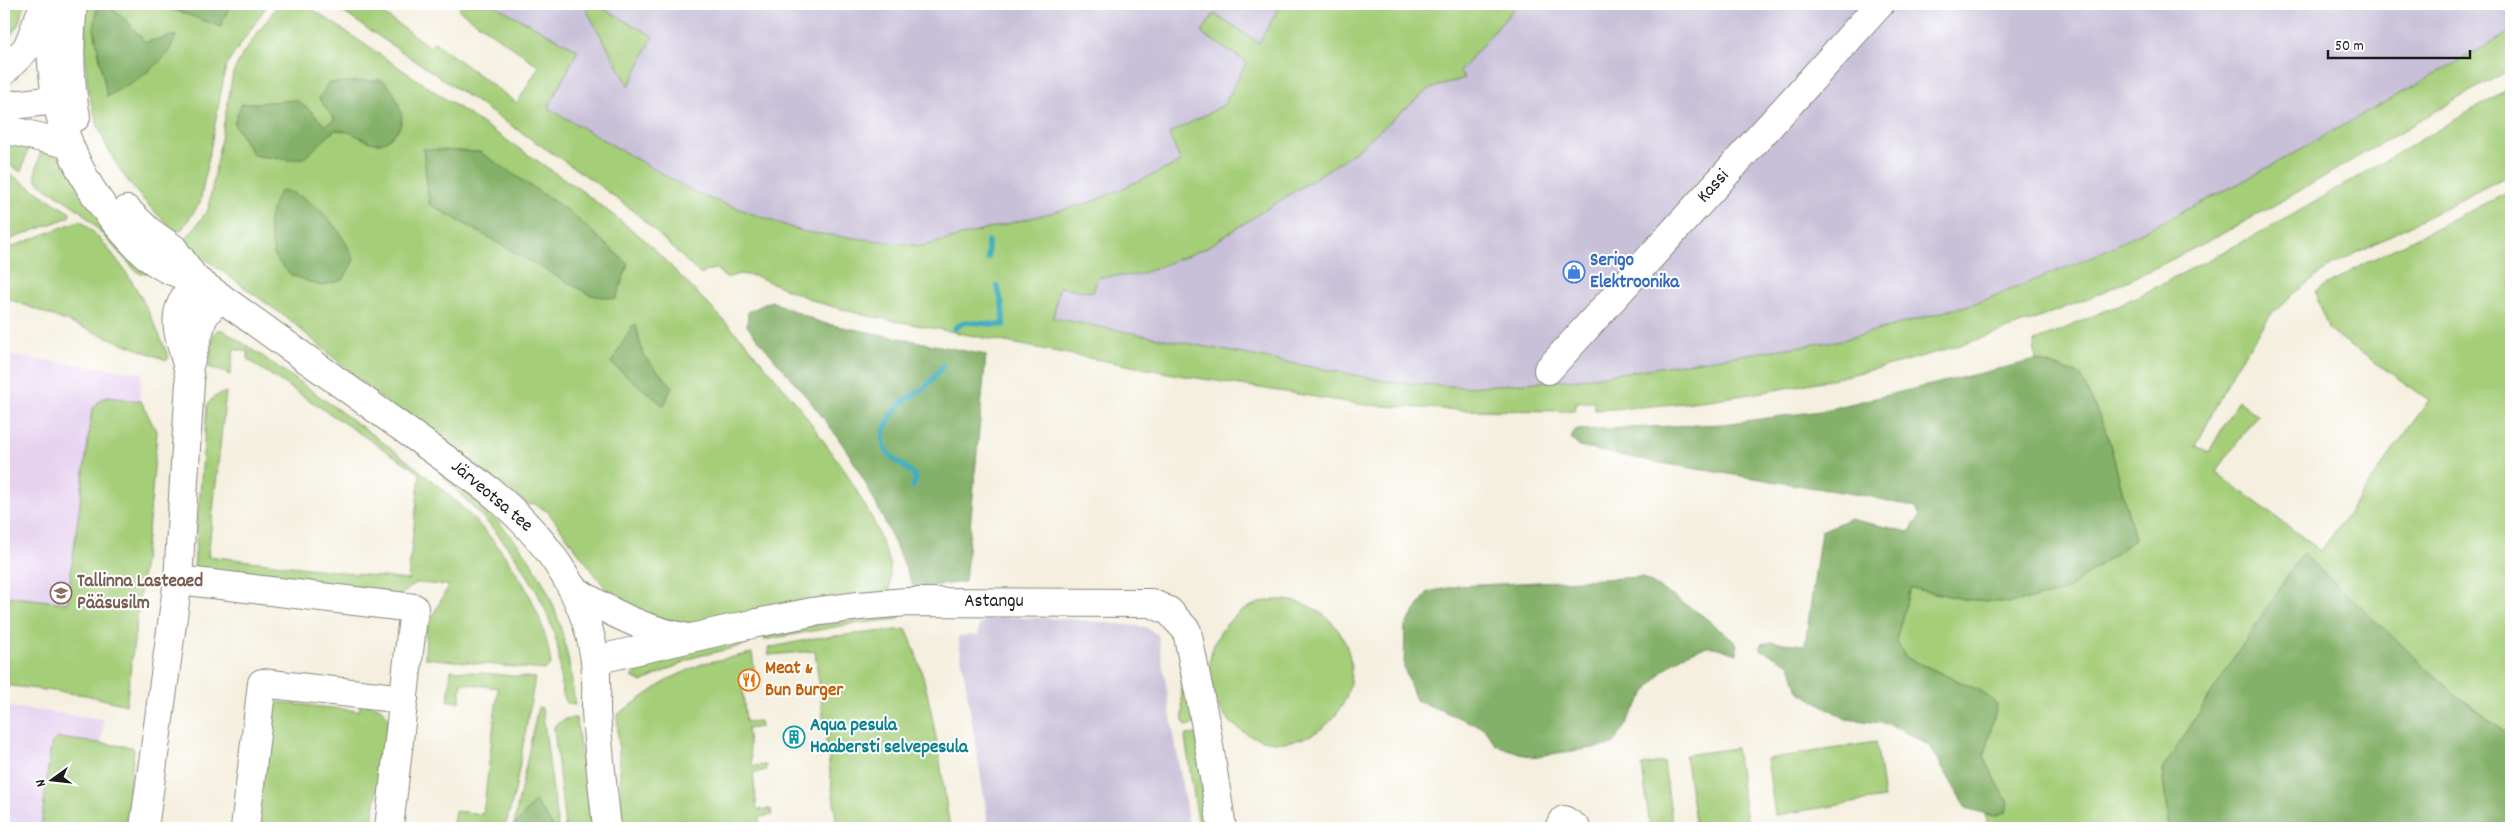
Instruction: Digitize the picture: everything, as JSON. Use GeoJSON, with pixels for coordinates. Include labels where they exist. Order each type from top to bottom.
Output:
{"type":"FeatureCollection","features":[{"type":"Feature","properties":{"kind":"street"},"geometry":{"type":"LineString","coordinates":[[4,71],[27,48],[45,4]]}},
{"type":"Feature","properties":{"kind":"street"},"geometry":{"type":"LineString","coordinates":[[51,4],[51,69],[64,99]]}},
{"type":"Feature","properties":{"kind":"street"},"geometry":{"type":"LineString","coordinates":[[64,99],[73,4]]}},
{"type":"Feature","properties":{"kind":"street","name":"Kassi"},"geometry":{"type":"LineString","coordinates":[[1548,370],[1880,4]]}},
{"type":"Feature","properties":{"kind":"street"},"geometry":{"type":"LineString","coordinates":[[4,106],[64,99]]}},
{"type":"Feature","properties":{"kind":"street","name":"Järveotsa tee"},"geometry":{"type":"LineString","coordinates":[[64,99],[68,144],[97,199],[130,240],[160,266],[195,279],[489,490],[516,512],[539,537],[572,588],[586,623],[595,660],[596,710],[607,828]]}},
{"type":"Feature","properties":{"kind":"street","name":"Järveotsa tee"},"geometry":{"type":"LineString","coordinates":[[64,99],[106,186],[135,219],[173,248],[195,279]]}},
{"type":"Feature","properties":{"kind":"street"},"geometry":{"type":"LineString","coordinates":[[4,129],[68,144]]}},
{"type":"Feature","properties":{"kind":"street"},"geometry":{"type":"LineString","coordinates":[[189,366],[177,331],[180,308],[195,279]]}},
{"type":"Feature","properties":{"kind":"street"},"geometry":{"type":"LineString","coordinates":[[144,828],[178,580],[189,414],[189,366],[203,318],[219,296]]}},
{"type":"Feature","properties":{"kind":"street"},"geometry":{"type":"LineString","coordinates":[[178,580],[414,608],[389,828]]}},
{"type":"Feature","properties":{"kind":"street"},"geometry":{"type":"LineString","coordinates":[[572,588],[598,606],[654,631],[690,638]]}},
{"type":"Feature","properties":{"kind":"street","name":"Astangu"},"geometry":{"type":"LineString","coordinates":[[595,660],[812,612],[907,602],[1151,603],[1169,611],[1180,621],[1189,639],[1222,828]]}},
{"type":"Feature","properties":{"kind":"street"},"geometry":{"type":"LineString","coordinates":[[244,828],[262,683],[404,699]]}},
{"type":"Feature","properties":{"kind":"street"},"geometry":{"type":"LineString","coordinates":[[1559,828],[1564,820],[1576,828]]}},
{"type":"Feature","properties":{"kind":"shaded area"},"geometry":{"type":"Polygon","coordinates":[[[492,4],[2511,4],[2511,32],[2238,184],[2088,259],[1979,302],[1842,340],[1766,353],[1579,379],[1467,387],[1391,382],[1053,319],[839,237],[804,232],[697,194],[547,108],[577,50],[492,4]]]}},
{"type":"Feature","properties":{"kind":"shaded area","name":"Tallinna Lasteaed Pääsusilm"},"geometry":{"type":"Polygon","coordinates":[[[4,355],[142,373],[109,686],[4,674],[4,355]]]}},
{"type":"Feature","properties":{"kind":"shaded area"},"geometry":{"type":"Polygon","coordinates":[[[993,617],[1071,619],[1145,627],[1158,635],[1189,828],[989,828],[958,636],[978,635],[979,627],[984,620],[993,617]]]}},
{"type":"Feature","properties":{"kind":"shaded area"},"geometry":{"type":"Polygon","coordinates":[[[4,706],[104,719],[91,828],[4,828],[4,706]]]}},
{"type":"Feature","properties":{"kind":"green space"},"geometry":{"type":"Polygon","coordinates":[[[4,4],[25,4],[18,25],[4,45],[4,4]]]}},
{"type":"Feature","properties":{"kind":"green space"},"geometry":{"type":"Polygon","coordinates":[[[87,4],[268,4],[226,66],[200,203],[182,229],[176,231],[150,207],[129,182],[112,157],[100,130],[91,101],[86,71],[87,4]]]}},
{"type":"Feature","properties":{"kind":"green space"},"geometry":{"type":"Polygon","coordinates":[[[106,4],[127,21],[145,42],[176,35],[172,46],[157,64],[138,79],[107,97],[94,29],[97,7],[106,4]]]}},
{"type":"Feature","properties":{"kind":"green space"},"geometry":{"type":"Polygon","coordinates":[[[158,4],[230,4],[221,27],[158,4]]]}},
{"type":"Feature","properties":{"kind":"green space"},"geometry":{"type":"Polygon","coordinates":[[[279,4],[305,4],[582,191],[645,240],[745,342],[798,405],[847,474],[873,520],[890,564],[890,591],[684,624],[620,607],[625,598],[606,589],[548,512],[533,503],[529,506],[378,396],[291,321],[183,243],[208,210],[233,73],[243,53],[279,4]]]}},
{"type":"Feature","properties":{"kind":"green space"},"geometry":{"type":"Polygon","coordinates":[[[331,4],[370,4],[430,47],[434,42],[517,103],[539,66],[459,10],[462,4],[492,4],[578,50],[548,108],[697,194],[804,232],[923,246],[1092,202],[1181,162],[1169,134],[1224,105],[1247,62],[1201,33],[1214,14],[1259,43],[1281,4],[1518,4],[1459,72],[1465,78],[1429,89],[1348,157],[1204,249],[1138,275],[1098,277],[1093,292],[1059,287],[1053,318],[1391,382],[1467,387],[1579,379],[1842,340],[1979,302],[2088,259],[2238,184],[2511,32],[2511,69],[2259,214],[2173,259],[2105,291],[2035,319],[1964,344],[1819,382],[1745,395],[1595,410],[1594,402],[1576,402],[1574,411],[1460,410],[1365,405],[1179,375],[864,315],[820,303],[755,276],[739,274],[726,278],[716,269],[709,270],[701,275],[637,214],[595,182],[331,4]]]}},
{"type":"Feature","properties":{"kind":"green space"},"geometry":{"type":"Polygon","coordinates":[[[583,4],[594,4],[653,36],[629,86],[583,4]]]}},
{"type":"Feature","properties":{"kind":"green space"},"geometry":{"type":"Polygon","coordinates":[[[382,80],[394,94],[402,118],[401,125],[397,131],[389,139],[381,143],[374,143],[345,131],[335,130],[304,158],[289,160],[253,155],[234,124],[241,104],[296,100],[311,111],[324,125],[335,120],[319,99],[328,83],[382,80]]]}},
{"type":"Feature","properties":{"kind":"green space"},"geometry":{"type":"Polygon","coordinates":[[[2511,87],[2511,174],[2331,266],[2294,293],[2270,316],[2235,368],[2196,446],[2209,452],[2238,400],[2257,415],[2216,472],[2321,551],[2429,400],[2329,330],[2315,292],[2369,261],[2511,191],[2511,736],[2455,694],[2162,770],[2169,828],[1989,828],[1985,814],[1994,816],[2008,803],[1984,758],[1997,705],[1983,692],[1905,657],[1896,640],[1910,588],[1964,599],[2010,603],[2062,593],[2135,539],[2107,433],[2080,375],[2036,360],[2034,342],[2141,295],[2282,221],[2511,87]]]}},
{"type":"Feature","properties":{"kind":"green space"},"geometry":{"type":"Polygon","coordinates":[[[4,139],[30,144],[21,172],[4,161],[4,139]]]}},
{"type":"Feature","properties":{"kind":"green space"},"geometry":{"type":"Polygon","coordinates":[[[42,146],[53,150],[59,157],[149,269],[147,273],[141,274],[136,271],[82,212],[38,182],[35,175],[42,146]]]}},
{"type":"Feature","properties":{"kind":"green space"},"geometry":{"type":"Polygon","coordinates":[[[423,149],[480,152],[570,212],[628,264],[616,299],[590,295],[429,204],[423,149]]]}},
{"type":"Feature","properties":{"kind":"green space"},"geometry":{"type":"Polygon","coordinates":[[[4,170],[70,213],[69,217],[4,242],[4,170]]]}},
{"type":"Feature","properties":{"kind":"green space"},"geometry":{"type":"Polygon","coordinates":[[[281,190],[293,193],[315,206],[342,237],[354,260],[343,280],[321,286],[291,275],[275,258],[268,223],[275,200],[281,190]]]}},
{"type":"Feature","properties":{"kind":"green space"},"geometry":{"type":"Polygon","coordinates":[[[81,220],[123,267],[152,319],[169,358],[166,360],[4,297],[4,250],[81,220]]]}},
{"type":"Feature","properties":{"kind":"green space"},"geometry":{"type":"Polygon","coordinates":[[[771,301],[822,323],[986,355],[965,582],[914,588],[876,503],[849,454],[813,405],[747,326],[748,312],[771,301]]]}},
{"type":"Feature","properties":{"kind":"green space"},"geometry":{"type":"Polygon","coordinates":[[[633,325],[636,325],[643,355],[672,386],[664,406],[611,363],[633,325]]]}},
{"type":"Feature","properties":{"kind":"green space"},"geometry":{"type":"Polygon","coordinates":[[[217,330],[223,330],[311,390],[394,451],[455,500],[507,558],[527,590],[542,626],[551,664],[544,670],[425,658],[426,633],[424,632],[449,585],[416,583],[400,596],[194,569],[207,405],[214,397],[226,392],[208,556],[408,580],[420,473],[248,360],[248,352],[234,349],[230,375],[209,367],[213,335],[217,330]]]}},
{"type":"Feature","properties":{"kind":"green space"},"geometry":{"type":"Polygon","coordinates":[[[2036,360],[2080,375],[2107,433],[2135,539],[2062,593],[2010,603],[1964,599],[1910,588],[1896,640],[1905,657],[1983,692],[1997,705],[1984,758],[2008,803],[2006,812],[1994,816],[1966,808],[1930,746],[1890,724],[1846,719],[1798,691],[1790,664],[1760,649],[1761,644],[1772,642],[1805,645],[1821,531],[1849,519],[1909,532],[1920,516],[1916,508],[1872,497],[1666,464],[1579,447],[1571,438],[1575,430],[1723,424],[1820,411],[2036,360]]]}},
{"type":"Feature","properties":{"kind":"green space"},"geometry":{"type":"Polygon","coordinates":[[[108,397],[141,401],[157,433],[150,513],[126,705],[86,695],[4,685],[4,596],[67,603],[92,410],[101,399],[108,397]]]}},
{"type":"Feature","properties":{"kind":"green space"},"geometry":{"type":"Polygon","coordinates":[[[441,472],[499,522],[520,547],[537,572],[551,599],[561,630],[575,705],[567,704],[564,697],[557,644],[549,619],[526,572],[495,531],[441,475],[441,472]]]}},
{"type":"Feature","properties":{"kind":"green space"},"geometry":{"type":"Polygon","coordinates":[[[2302,553],[2455,694],[2511,736],[2511,828],[2169,828],[2162,770],[2302,553]]]}},
{"type":"Feature","properties":{"kind":"green space"},"geometry":{"type":"Polygon","coordinates":[[[1642,577],[1702,615],[1737,644],[1737,654],[1718,648],[1707,647],[1690,652],[1675,661],[1662,672],[1651,686],[1613,745],[1531,757],[1496,745],[1484,728],[1416,700],[1404,668],[1405,626],[1428,592],[1458,586],[1642,577]]]}},
{"type":"Feature","properties":{"kind":"green space"},"geometry":{"type":"Polygon","coordinates":[[[1280,600],[1294,601],[1307,605],[1320,612],[1330,621],[1339,631],[1346,644],[1350,657],[1350,685],[1346,698],[1339,711],[1330,721],[1320,730],[1307,737],[1294,741],[1280,742],[1266,741],[1253,737],[1240,730],[1230,721],[1221,711],[1214,698],[1210,685],[1209,671],[1210,657],[1214,644],[1221,631],[1230,621],[1240,612],[1253,605],[1266,601],[1280,600]]]}},
{"type":"Feature","properties":{"kind":"green space"},"geometry":{"type":"Polygon","coordinates":[[[902,614],[899,619],[851,624],[764,640],[766,634],[784,629],[902,614]]]}},
{"type":"Feature","properties":{"kind":"green space"},"geometry":{"type":"Polygon","coordinates":[[[906,629],[915,651],[929,700],[950,828],[837,828],[815,651],[769,655],[768,648],[815,638],[906,629]]]}},
{"type":"Feature","properties":{"kind":"green space"},"geometry":{"type":"Polygon","coordinates":[[[745,638],[750,644],[695,657],[642,682],[632,677],[648,662],[663,655],[745,638]]]}},
{"type":"Feature","properties":{"kind":"green space"},"geometry":{"type":"Polygon","coordinates":[[[752,653],[755,674],[741,676],[746,722],[760,721],[761,727],[747,729],[752,766],[766,765],[766,770],[753,773],[757,810],[771,809],[772,815],[759,817],[760,828],[623,828],[617,715],[669,679],[704,663],[752,653]]]}},
{"type":"Feature","properties":{"kind":"green space"},"geometry":{"type":"Polygon","coordinates":[[[1180,660],[1195,724],[1186,726],[1183,721],[1180,660]]]}},
{"type":"Feature","properties":{"kind":"green space"},"geometry":{"type":"Polygon","coordinates":[[[451,670],[535,678],[515,791],[505,828],[452,828],[455,811],[483,814],[498,688],[462,683],[460,702],[448,701],[451,670]]]}},
{"type":"Feature","properties":{"kind":"green space"},"geometry":{"type":"Polygon","coordinates":[[[277,702],[359,711],[361,702],[374,705],[384,712],[389,720],[371,828],[247,828],[259,727],[277,702]]]}},
{"type":"Feature","properties":{"kind":"green space"},"geometry":{"type":"Polygon","coordinates":[[[538,707],[542,708],[558,828],[513,828],[538,707]]]}},
{"type":"Feature","properties":{"kind":"green space"},"geometry":{"type":"Polygon","coordinates":[[[576,718],[592,828],[565,828],[554,728],[555,725],[565,719],[576,718]]]}},
{"type":"Feature","properties":{"kind":"green space"},"geometry":{"type":"Polygon","coordinates":[[[1196,734],[1212,828],[1199,828],[1185,738],[1186,735],[1196,734]]]}},
{"type":"Feature","properties":{"kind":"green space"},"geometry":{"type":"Polygon","coordinates":[[[58,738],[132,747],[134,750],[125,828],[41,828],[51,744],[58,738]]]}},
{"type":"Feature","properties":{"kind":"green space"},"geometry":{"type":"Polygon","coordinates":[[[1876,742],[1884,798],[1775,815],[1767,759],[1876,742]]]}},
{"type":"Feature","properties":{"kind":"green space"},"geometry":{"type":"Polygon","coordinates":[[[1736,748],[1748,828],[1696,828],[1685,755],[1736,748]]]}},
{"type":"Feature","properties":{"kind":"green space"},"geometry":{"type":"Polygon","coordinates":[[[1664,762],[1673,828],[1650,828],[1642,765],[1664,762]]]}},
{"type":"Feature","properties":{"kind":"green space"},"geometry":{"type":"Polygon","coordinates":[[[535,801],[554,828],[513,828],[514,826],[535,801]]]}},
{"type":"Feature","properties":{"kind":"waterway"},"geometry":{"type":"LineString","coordinates":[[988,241],[988,258]]}},
{"type":"Feature","properties":{"kind":"waterway"},"geometry":{"type":"LineString","coordinates":[[954,329],[964,322],[1004,325],[1002,303],[997,286]]}},
{"type":"Feature","properties":{"kind":"waterway"},"geometry":{"type":"LineString","coordinates":[[913,487],[916,478],[909,470],[889,455],[883,438],[887,424],[899,406],[926,387],[943,366]]}},
{"type":"Feature","properties":{"kind":"place","name":"Serigo Elektroonika"},"geometry":{"type":"Point","coordinates":[1574,272]}},
{"type":"Feature","properties":{"kind":"place","name":"Tallinna Lasteaed Pääsusilm"},"geometry":{"type":"Point","coordinates":[61,593]}},
{"type":"Feature","properties":{"kind":"place","name":"Meat & Bun Burger"},"geometry":{"type":"Point","coordinates":[749,680]}},
{"type":"Feature","properties":{"kind":"place","name":"Aqua pesula Haabersti selvepesula"},"geometry":{"type":"Point","coordinates":[794,737]}}]}
